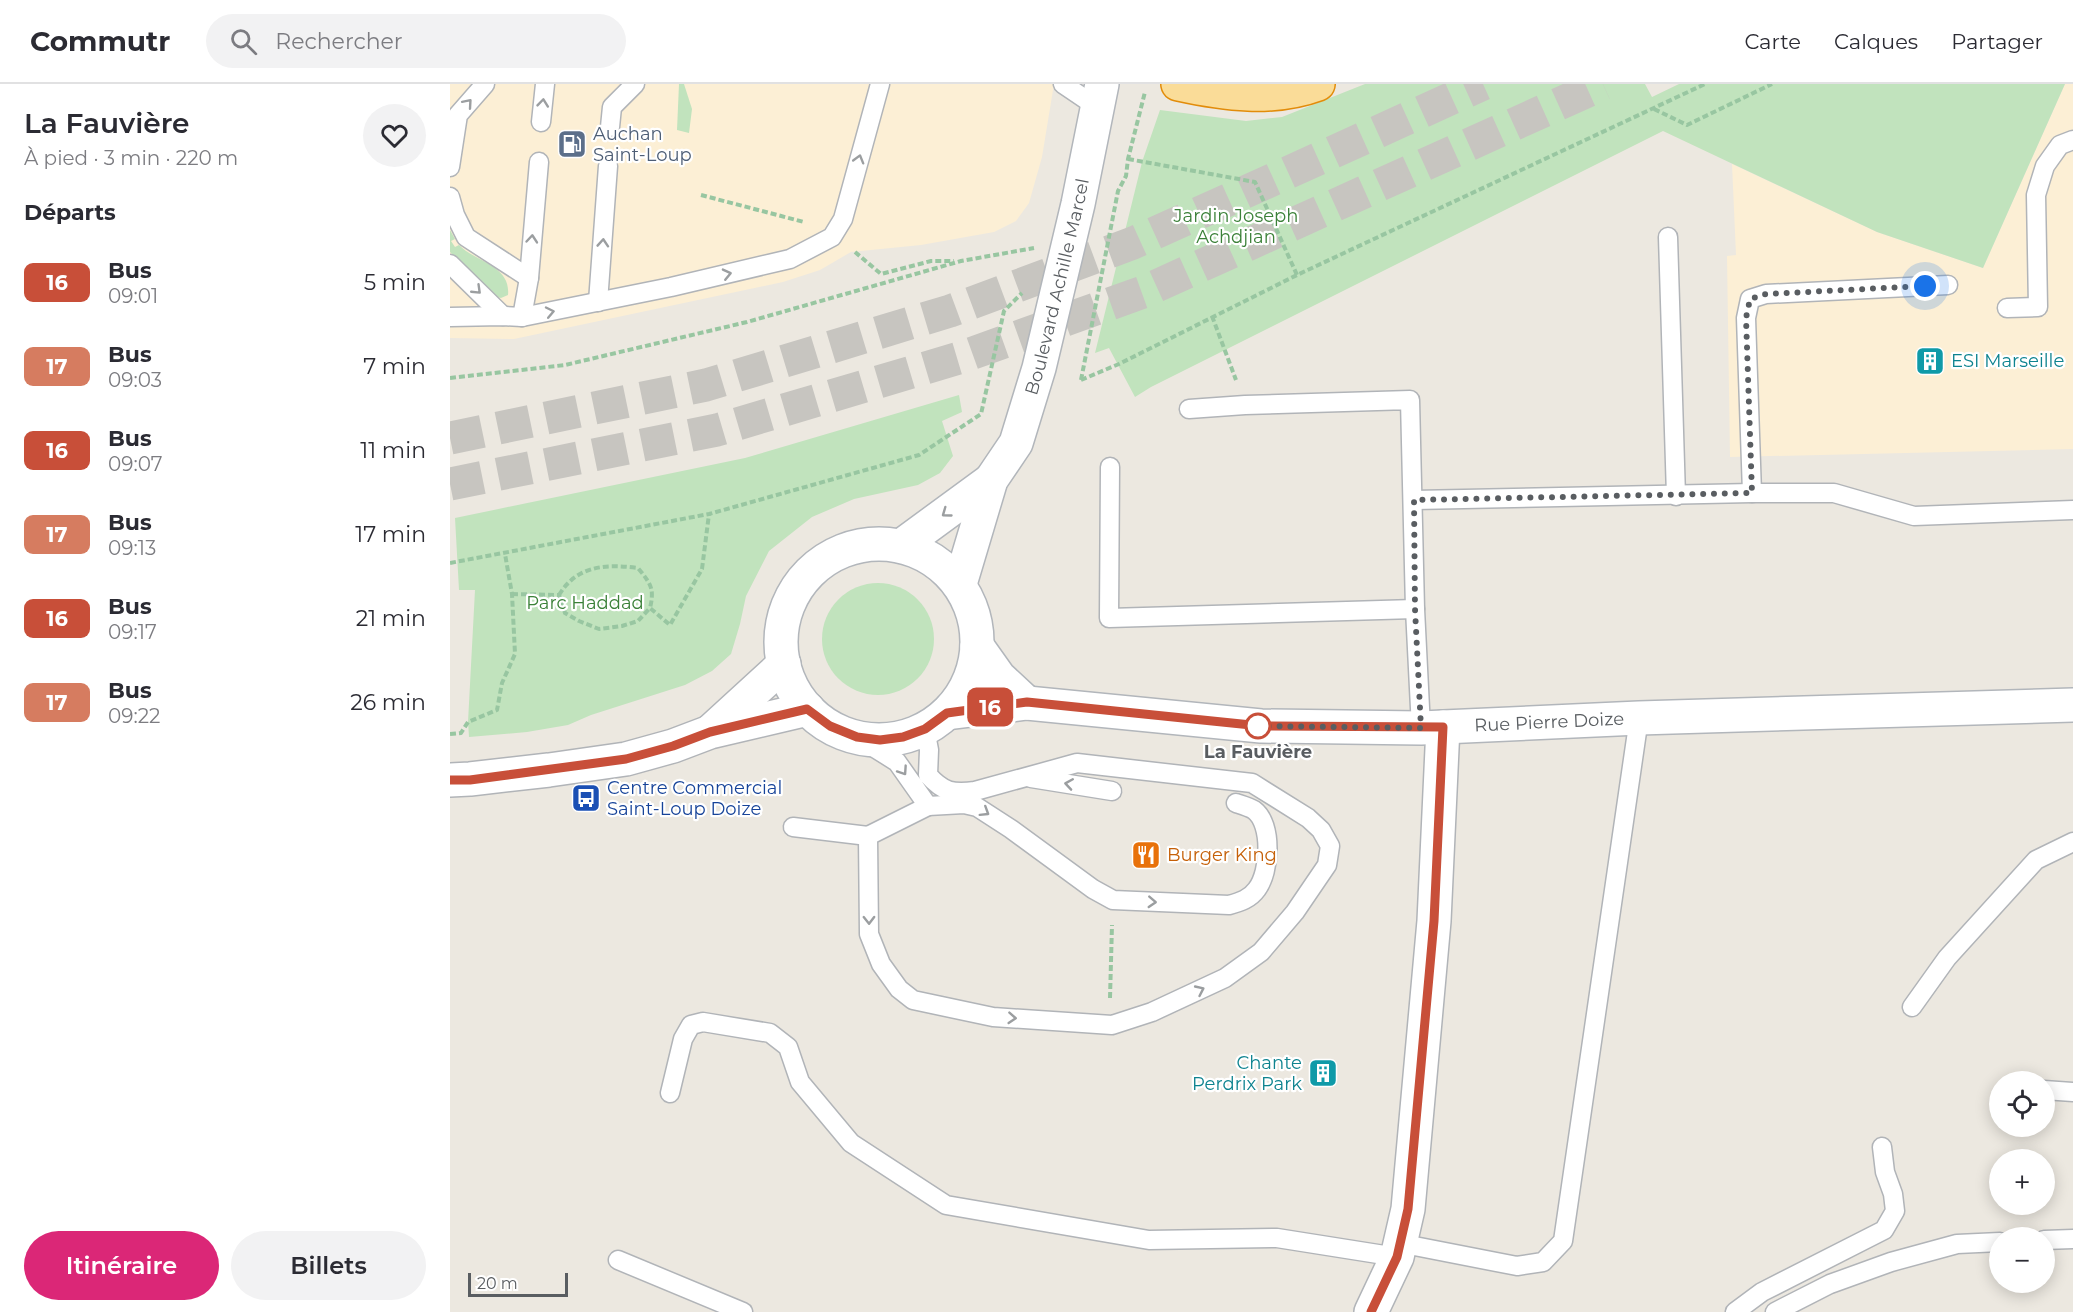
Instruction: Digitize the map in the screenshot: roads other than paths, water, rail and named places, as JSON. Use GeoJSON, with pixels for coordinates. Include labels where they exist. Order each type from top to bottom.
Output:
{"type":"FeatureCollection","features":[{"type":"Feature","properties":{"kind":"highway"},"geometry":{"type":"LineString","coordinates":[[1178,84],[1220,93],[1257,94],[1302,90],[1318,84]]}},
{"type":"Feature","properties":{"kind":"main road","name":"Boulevard Achille Marcel"},"geometry":{"type":"LineString","coordinates":[[960,584],[991,480],[1016,443],[1039,368],[1077,204],[1099,95]]}},
{"type":"Feature","properties":{"kind":"main road","name":"Boulevard Achille Marcel"},"geometry":{"type":"LineString","coordinates":[[901,546],[991,480]]}},
{"type":"Feature","properties":{"kind":"main road"},"geometry":{"type":"LineString","coordinates":[[881,543],[901,546],[933,560],[960,584],[975,621],[977,646],[969,682],[936,721],[903,737],[880,740],[857,737],[830,726],[807,709],[793,688],[784,664],[781,634],[788,605],[803,579],[825,560],[852,547],[881,543]]}},
{"type":"Feature","properties":{"kind":"main road"},"geometry":{"type":"LineString","coordinates":[[977,646],[999,677],[1027,702]]}},
{"type":"Feature","properties":{"kind":"main road"},"geometry":{"type":"LineString","coordinates":[[710,732],[784,664]]}},
{"type":"Feature","properties":{"kind":"main road","name":"Rue Pierre Doize"},"geometry":{"type":"LineString","coordinates":[[936,721],[1027,702],[1261,726],[1432,727],[1639,718],[2073,705]]}},
{"type":"Feature","properties":{"kind":"main road"},"geometry":{"type":"LineString","coordinates":[[450,780],[470,780],[626,759],[673,746],[710,732],[807,709]]}},
{"type":"Feature","properties":{"kind":"main road"},"geometry":{"type":"LineString","coordinates":[[1371,1312],[1398,1250],[1408,1209],[1434,921],[1432,727]]}},
{"type":"Feature","properties":{"kind":"lane"},"geometry":{"type":"LineString","coordinates":[[450,167],[458,115],[485,84]]}},
{"type":"Feature","properties":{"kind":"lane"},"geometry":{"type":"LineString","coordinates":[[541,122],[545,84]]}},
{"type":"Feature","properties":{"kind":"lane"},"geometry":{"type":"LineString","coordinates":[[610,127],[612,107],[635,84]]}},
{"type":"Feature","properties":{"kind":"lane"},"geometry":{"type":"LineString","coordinates":[[450,317],[522,317],[670,287],[790,259],[832,237],[843,219],[880,84]]}},
{"type":"Feature","properties":{"kind":"lane"},"geometry":{"type":"LineString","coordinates":[[1064,84],[1099,95]]}},
{"type":"Feature","properties":{"kind":"lane"},"geometry":{"type":"LineString","coordinates":[[2007,309],[2038,307],[2036,195],[2044,166],[2060,145],[2073,140]]}},
{"type":"Feature","properties":{"kind":"lane"},"geometry":{"type":"LineString","coordinates":[[522,317],[529,278],[539,162]]}},
{"type":"Feature","properties":{"kind":"lane"},"geometry":{"type":"LineString","coordinates":[[598,302],[608,166]]}},
{"type":"Feature","properties":{"kind":"lane"},"geometry":{"type":"LineString","coordinates":[[450,197],[455,215],[466,237],[529,278]]}},
{"type":"Feature","properties":{"kind":"lane"},"geometry":{"type":"LineString","coordinates":[[1668,237],[1676,496]]}},
{"type":"Feature","properties":{"kind":"lane"},"geometry":{"type":"LineString","coordinates":[[450,264],[503,316]]}},
{"type":"Feature","properties":{"kind":"lane"},"geometry":{"type":"LineString","coordinates":[[1752,493],[1746,318],[1750,299],[1766,294],[1948,285]]}},
{"type":"Feature","properties":{"kind":"lane"},"geometry":{"type":"LineString","coordinates":[[1189,409],[1410,400],[1415,609],[1432,727]]}},
{"type":"Feature","properties":{"kind":"lane"},"geometry":{"type":"LineString","coordinates":[[1110,467],[1109,618],[1415,609]]}},
{"type":"Feature","properties":{"kind":"lane"},"geometry":{"type":"LineString","coordinates":[[1414,500],[1834,493],[1914,516],[2073,510]]}},
{"type":"Feature","properties":{"kind":"lane"},"geometry":{"type":"LineString","coordinates":[[670,1093],[683,1039],[691,1025],[703,1022],[770,1033],[788,1047],[800,1082],[851,1143],[946,1205],[1149,1240],[1277,1238],[1398,1250],[1517,1266],[1543,1262],[1563,1241],[1639,718]]}},
{"type":"Feature","properties":{"kind":"lane"},"geometry":{"type":"LineString","coordinates":[[868,836],[869,934],[881,964],[899,989],[913,1000],[993,1017],[1112,1025],[1152,1012],[1225,978],[1261,952],[1295,912],[1327,865],[1330,846],[1321,830],[1308,818],[1252,783],[1077,762],[960,793],[940,788],[928,775],[928,750],[936,721]]}},
{"type":"Feature","properties":{"kind":"lane"},"geometry":{"type":"LineString","coordinates":[[857,737],[897,762],[928,806]]}},
{"type":"Feature","properties":{"kind":"lane"},"geometry":{"type":"LineString","coordinates":[[1025,777],[1112,791]]}},
{"type":"Feature","properties":{"kind":"lane"},"geometry":{"type":"LineString","coordinates":[[793,826],[868,836],[928,806],[964,804],[976,807],[1011,829],[1093,889],[1113,900],[1229,906],[1245,900],[1257,889],[1265,872],[1268,847],[1266,828],[1255,811],[1236,802]]}},
{"type":"Feature","properties":{"kind":"lane"},"geometry":{"type":"LineString","coordinates":[[1912,1007],[1947,958],[2036,860],[2073,842]]}},
{"type":"Feature","properties":{"kind":"lane"},"geometry":{"type":"LineString","coordinates":[[2055,1091],[2073,1092]]}},
{"type":"Feature","properties":{"kind":"lane"},"geometry":{"type":"LineString","coordinates":[[1736,1312],[1762,1292],[1884,1230],[1895,1211],[1893,1194],[1885,1172],[1882,1147]]}},
{"type":"Feature","properties":{"kind":"lane"},"geometry":{"type":"LineString","coordinates":[[2055,1240],[2073,1239]]}},
{"type":"Feature","properties":{"kind":"lane"},"geometry":{"type":"LineString","coordinates":[[1775,1312],[1830,1284],[1891,1262],[1957,1244],[1989,1243]]}},
{"type":"Feature","properties":{"kind":"lane"},"geometry":{"type":"LineString","coordinates":[[618,1260],[743,1312]]}},
{"type":"Feature","properties":{"kind":"tunnel"},"geometry":{"type":"LineString","coordinates":[[450,438],[706,385],[950,311],[1133,243],[1483,84]]}},
{"type":"Feature","properties":{"kind":"tunnel"},"geometry":{"type":"LineString","coordinates":[[450,484],[717,430],[959,358],[1143,292],[1603,84]]}},
{"type":"Feature","properties":{"kind":"place","name":"Auchan Saint-Loup"},"geometry":{"type":"Point","coordinates":[572,144]}},
{"type":"Feature","properties":{"kind":"place","name":"ESI Marseille"},"geometry":{"type":"Point","coordinates":[1930,361]}},
{"type":"Feature","properties":{"kind":"place","name":"La Fauvière"},"geometry":{"type":"Point","coordinates":[1258,726]}},
{"type":"Feature","properties":{"kind":"place","name":"Centre Commercial Saint-Loup Doize"},"geometry":{"type":"Point","coordinates":[586,798]}},
{"type":"Feature","properties":{"kind":"place","name":"Burger King"},"geometry":{"type":"Point","coordinates":[1146,855]}},
{"type":"Feature","properties":{"kind":"place","name":"Chante Perdrix Park"},"geometry":{"type":"Point","coordinates":[1323,1073]}},
{"type":"Feature","properties":{"kind":"park label","name":"Jardin Joseph Achdjian"},"geometry":{"type":"Point","coordinates":[1236,226]}},
{"type":"Feature","properties":{"kind":"park label","name":"Parc Haddad"},"geometry":{"type":"Point","coordinates":[585,603]}}]}
